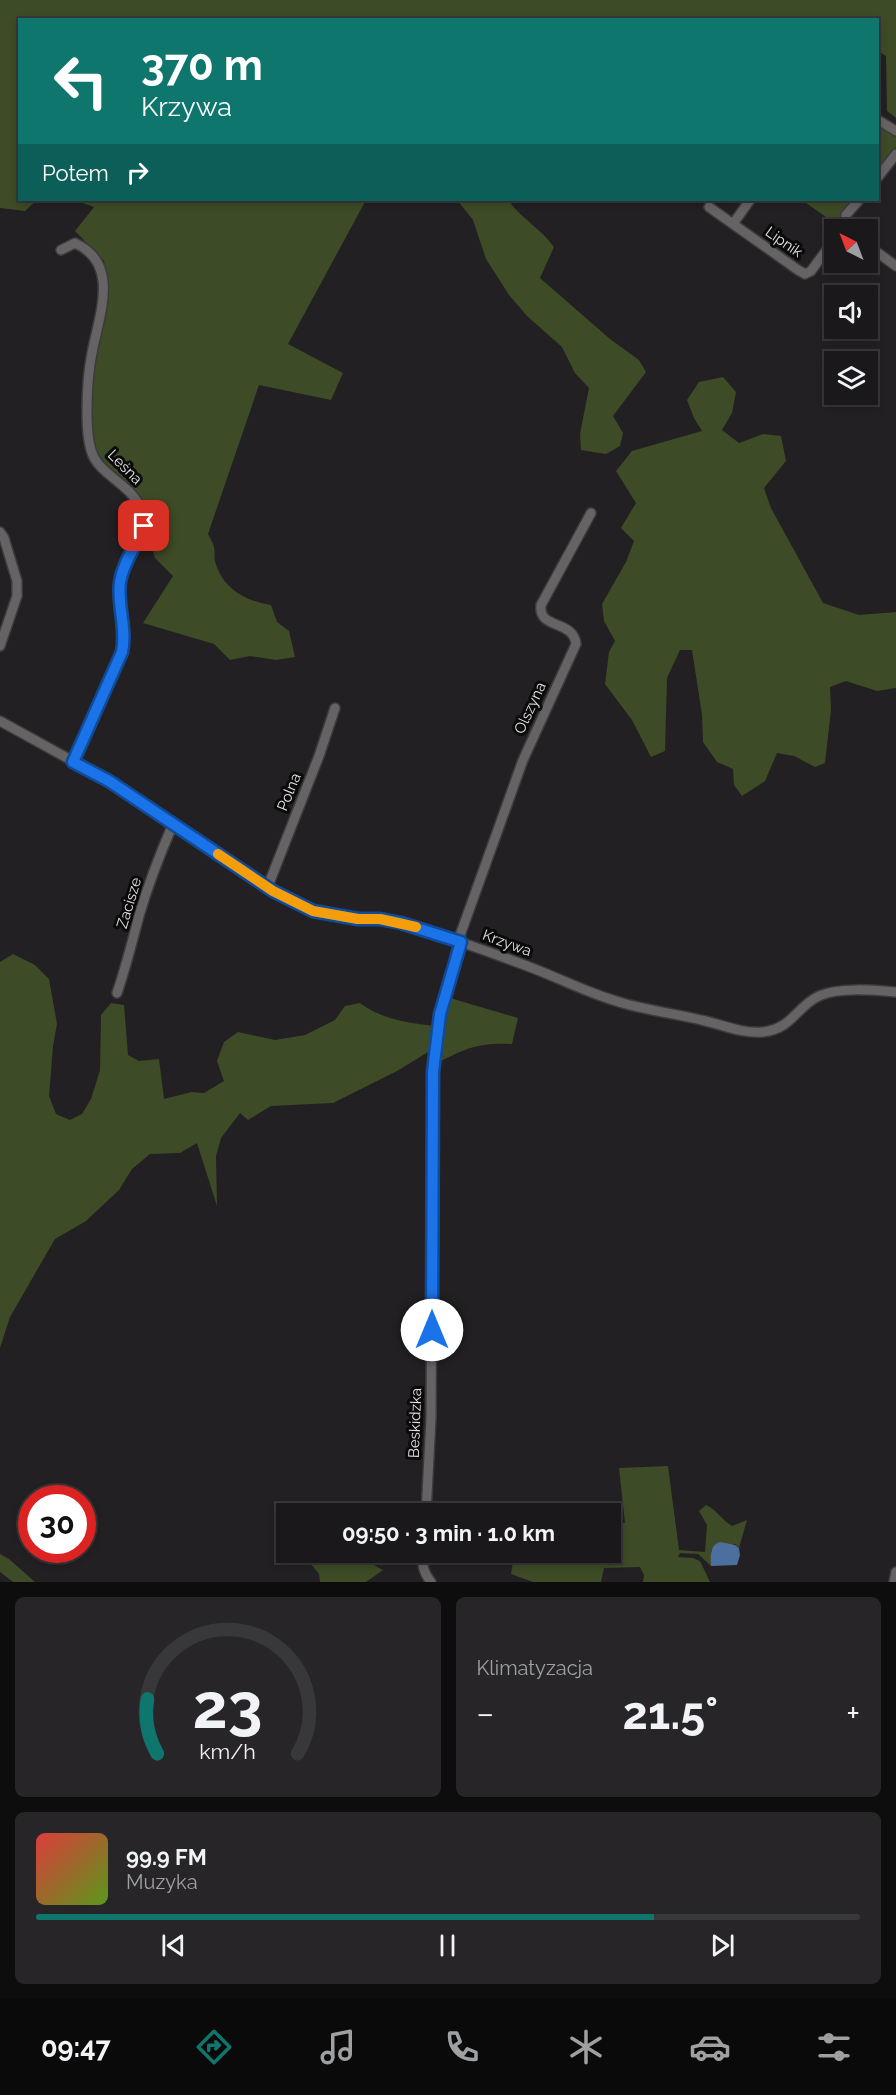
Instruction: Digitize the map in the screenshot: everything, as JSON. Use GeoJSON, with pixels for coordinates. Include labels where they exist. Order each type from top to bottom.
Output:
{"type":"FeatureCollection","features":[{"type":"Feature","properties":{"kind":"street"},"geometry":{"type":"LineString","coordinates":[[879,121],[896,131]]}},
{"type":"Feature","properties":{"kind":"street"},"geometry":{"type":"LineString","coordinates":[[879,176],[896,154]]}},
{"type":"Feature","properties":{"kind":"street"},"geometry":{"type":"LineString","coordinates":[[733,224],[749,201]]}},
{"type":"Feature","properties":{"kind":"street"},"geometry":{"type":"LineString","coordinates":[[845,219],[846,215],[858,201]]}},
{"type":"Feature","properties":{"kind":"street","name":"Lipnik"},"geometry":{"type":"LineString","coordinates":[[709,207],[805,274],[811,271],[824,253]]}},
{"type":"Feature","properties":{"kind":"street","name":"Leśna"},"geometry":{"type":"LineString","coordinates":[[61,250],[75,243],[93,255],[102,268],[104,288],[91,356],[88,391],[87,414],[91,452],[100,465],[130,493],[139,505],[144,526],[127,561],[120,582],[124,642],[122,652],[73,762]]}},
{"type":"Feature","properties":{"kind":"street"},"geometry":{"type":"LineString","coordinates":[[878,251],[894,260]]}},
{"type":"Feature","properties":{"kind":"street","name":"Olszyna"},"geometry":{"type":"LineString","coordinates":[[459,941],[522,760],[576,644],[571,631],[547,621],[542,617],[540,611],[591,513]]}},
{"type":"Feature","properties":{"kind":"street"},"geometry":{"type":"LineString","coordinates":[[0,532],[4,538],[17,581],[17,596],[0,646]]}},
{"type":"Feature","properties":{"kind":"street","name":"Polna"},"geometry":{"type":"LineString","coordinates":[[268,886],[319,756],[335,708]]}},
{"type":"Feature","properties":{"kind":"street","name":"Krzywa"},"geometry":{"type":"LineString","coordinates":[[0,721],[109,781],[268,886],[313,911],[358,919],[380,919],[401,923],[459,941],[619,1002],[744,1031],[763,1032],[780,1028],[794,1018],[803,1006],[819,996],[834,992],[874,990],[896,992]]}},
{"type":"Feature","properties":{"kind":"street","name":"Zacisze"},"geometry":{"type":"LineString","coordinates":[[117,993],[129,958],[139,916],[173,824]]}},
{"type":"Feature","properties":{"kind":"street","name":"Beskidzka"},"geometry":{"type":"LineString","coordinates":[[427,1503],[431,1418],[433,1072],[440,1014],[459,941]]}},
{"type":"Feature","properties":{"kind":"street"},"geometry":{"type":"LineString","coordinates":[[423,1563],[425,1574],[431,1582]]}},
{"type":"Feature","properties":{"kind":"street"},"geometry":{"type":"LineString","coordinates":[[894,1582],[896,1572]]}},
{"type":"Feature","properties":{"kind":"green space"},"geometry":{"type":"Polygon","coordinates":[[[0,0],[896,0],[896,118],[887,111],[886,56],[879,52],[879,18],[18,18],[18,201],[36,201],[25,211],[0,208],[0,0]]]}},
{"type":"Feature","properties":{"kind":"green space"},"geometry":{"type":"Polygon","coordinates":[[[879,125],[896,134],[896,147],[879,169],[879,125]]]}},
{"type":"Feature","properties":{"kind":"green space"},"geometry":{"type":"Polygon","coordinates":[[[77,201],[365,201],[288,344],[343,373],[331,400],[259,385],[208,534],[214,547],[218,570],[223,579],[236,592],[252,600],[271,605],[277,622],[289,631],[295,657],[276,660],[250,656],[230,660],[214,644],[143,623],[173,576],[155,558],[146,517],[120,478],[96,456],[91,422],[92,368],[108,289],[104,261],[75,231],[94,207],[77,201]]]}},
{"type":"Feature","properties":{"kind":"green space"},"geometry":{"type":"Polygon","coordinates":[[[458,201],[509,201],[554,247],[540,278],[610,339],[639,360],[646,372],[613,416],[623,433],[620,446],[606,454],[581,450],[580,434],[589,388],[575,373],[562,347],[527,316],[509,295],[486,259],[473,220],[458,201]]]}},
{"type":"Feature","properties":{"kind":"green space"},"geometry":{"type":"Polygon","coordinates":[[[807,201],[853,201],[841,219],[829,219],[806,203],[807,201]]]}},
{"type":"Feature","properties":{"kind":"green space"},"geometry":{"type":"Polygon","coordinates":[[[723,377],[736,392],[732,413],[722,430],[739,443],[763,434],[781,436],[786,461],[764,488],[771,508],[823,603],[859,615],[896,612],[896,688],[877,691],[846,681],[830,687],[831,710],[825,763],[815,767],[794,756],[777,753],[765,781],[742,796],[734,785],[733,769],[717,762],[703,742],[702,715],[692,650],[680,650],[667,678],[665,751],[651,757],[632,720],[605,684],[609,652],[615,641],[604,621],[602,604],[626,562],[634,541],[621,528],[636,503],[616,471],[632,451],[702,431],[687,400],[699,382],[723,377]]]}},
{"type":"Feature","properties":{"kind":"green space"},"geometry":{"type":"Polygon","coordinates":[[[13,954],[35,965],[49,979],[57,1024],[49,1096],[56,1114],[70,1120],[82,1114],[91,1099],[100,1070],[101,1015],[111,1003],[124,1005],[128,1055],[139,1061],[159,1059],[164,1099],[192,1092],[204,1093],[224,1081],[217,1061],[224,1042],[238,1032],[275,1040],[305,1035],[335,1020],[345,1006],[360,1003],[387,1017],[436,1026],[433,1049],[397,1071],[333,1103],[271,1106],[248,1120],[240,1113],[221,1138],[216,1156],[217,1206],[197,1143],[180,1153],[150,1154],[132,1169],[119,1190],[86,1221],[55,1239],[10,1317],[0,1348],[0,962],[13,954]]]}},
{"type":"Feature","properties":{"kind":"green space"},"geometry":{"type":"Polygon","coordinates":[[[450,998],[518,1018],[512,1044],[474,1047],[439,1062],[445,1016],[450,998]]]}},
{"type":"Feature","properties":{"kind":"green space"},"geometry":{"type":"Polygon","coordinates":[[[668,1466],[679,1550],[705,1552],[707,1525],[699,1511],[706,1505],[732,1526],[747,1520],[739,1548],[735,1544],[711,1550],[711,1566],[698,1554],[680,1553],[678,1557],[700,1561],[710,1582],[643,1582],[644,1575],[640,1567],[604,1568],[601,1582],[533,1582],[511,1574],[513,1563],[621,1563],[621,1523],[625,1523],[619,1468],[668,1466]]]}},
{"type":"Feature","properties":{"kind":"green space"},"geometry":{"type":"Polygon","coordinates":[[[0,1554],[35,1582],[13,1582],[0,1572],[0,1554]]]}},
{"type":"Feature","properties":{"kind":"green space"},"geometry":{"type":"Polygon","coordinates":[[[310,1563],[374,1565],[383,1570],[366,1582],[320,1582],[319,1574],[310,1563]]]}},
{"type":"Feature","properties":{"kind":"water"},"geometry":{"type":"Polygon","coordinates":[[[720,1542],[739,1548],[740,1555],[737,1565],[711,1566],[712,1549],[720,1542]]]}},
{"type":"Feature","properties":{"kind":"slow traffic"},"geometry":{"type":"LineString","coordinates":[[218,854],[273,891],[313,911],[358,919],[380,919],[416,927]]}},
{"type":"Feature","properties":{"kind":"route"},"geometry":{"type":"LineString","coordinates":[[144,526],[122,572],[120,582],[124,642],[122,652],[73,762],[109,781],[273,891],[295,903],[327,914],[401,923],[461,942],[440,1014],[433,1072],[432,1330]]}}]}
